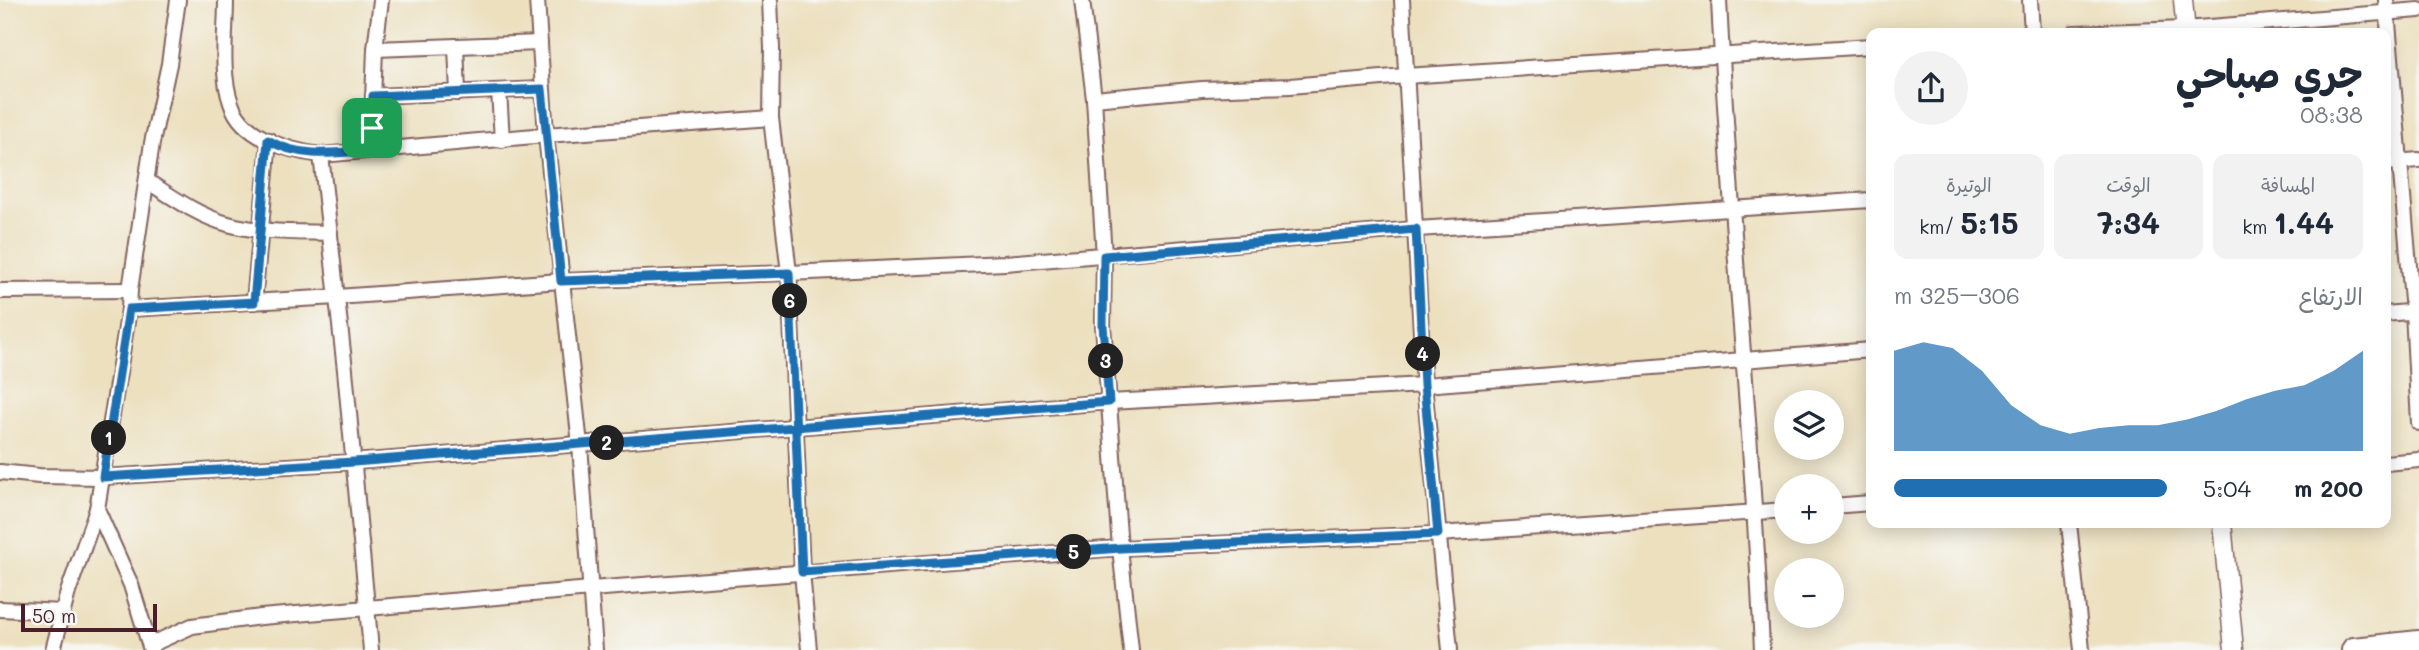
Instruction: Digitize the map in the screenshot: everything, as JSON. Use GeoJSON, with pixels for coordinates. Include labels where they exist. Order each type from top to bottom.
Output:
{"type":"FeatureCollection","features":[{"type":"Feature","properties":{"kind":"highway"},"geometry":{"type":"LineString","coordinates":[[2354,650],[2419,643]]}},
{"type":"Feature","properties":{"kind":"street"},"geometry":{"type":"LineString","coordinates":[[53,650],[82,547],[97,509],[152,143],[169,64],[178,0]]}},
{"type":"Feature","properties":{"kind":"street"},"geometry":{"type":"LineString","coordinates":[[226,0],[225,79],[231,106],[250,130],[279,147],[321,155],[771,118]]}},
{"type":"Feature","properties":{"kind":"street"},"geometry":{"type":"LineString","coordinates":[[370,150],[375,49],[381,0]]}},
{"type":"Feature","properties":{"kind":"street"},"geometry":{"type":"LineString","coordinates":[[537,0],[546,135],[580,445],[595,650]]}},
{"type":"Feature","properties":{"kind":"street"},"geometry":{"type":"LineString","coordinates":[[770,0],[771,118],[789,273],[802,572],[809,650]]}},
{"type":"Feature","properties":{"kind":"street"},"geometry":{"type":"LineString","coordinates":[[1082,0],[1094,99],[1104,256],[1103,325],[1131,650]]}},
{"type":"Feature","properties":{"kind":"street"},"geometry":{"type":"LineString","coordinates":[[1402,0],[1424,385],[1450,650]]}},
{"type":"Feature","properties":{"kind":"street"},"geometry":{"type":"LineString","coordinates":[[1719,0],[1730,211],[1756,512],[1762,650]]}},
{"type":"Feature","properties":{"kind":"street"},"geometry":{"type":"LineString","coordinates":[[2030,0],[2032,28]]}},
{"type":"Feature","properties":{"kind":"street"},"geometry":{"type":"LineString","coordinates":[[2183,0],[2185,28]]}},
{"type":"Feature","properties":{"kind":"street"},"geometry":{"type":"LineString","coordinates":[[2209,28],[2387,6],[2419,10]]}},
{"type":"Feature","properties":{"kind":"street"},"geometry":{"type":"LineString","coordinates":[[2387,6],[2388,28]]}},
{"type":"Feature","properties":{"kind":"street"},"geometry":{"type":"LineString","coordinates":[[375,49],[540,43]]}},
{"type":"Feature","properties":{"kind":"street"},"geometry":{"type":"LineString","coordinates":[[456,46],[458,93]]}},
{"type":"Feature","properties":{"kind":"street"},"geometry":{"type":"LineString","coordinates":[[1094,99],[1202,89],[1290,86],[1866,46]]}},
{"type":"Feature","properties":{"kind":"street"},"geometry":{"type":"LineString","coordinates":[[373,96],[542,89]]}},
{"type":"Feature","properties":{"kind":"street"},"geometry":{"type":"LineString","coordinates":[[499,91],[502,140]]}},
{"type":"Feature","properties":{"kind":"street"},"geometry":{"type":"LineString","coordinates":[[2391,131],[2392,162],[2416,312],[2419,423]]}},
{"type":"Feature","properties":{"kind":"street"},"geometry":{"type":"LineString","coordinates":[[254,302],[268,140]]}},
{"type":"Feature","properties":{"kind":"street"},"geometry":{"type":"LineString","coordinates":[[321,155],[371,650]]}},
{"type":"Feature","properties":{"kind":"street"},"geometry":{"type":"LineString","coordinates":[[2392,162],[2419,160]]}},
{"type":"Feature","properties":{"kind":"street"},"geometry":{"type":"LineString","coordinates":[[147,181],[210,218],[229,225],[261,230],[330,233]]}},
{"type":"Feature","properties":{"kind":"street"},"geometry":{"type":"LineString","coordinates":[[129,309],[337,298],[561,281],[789,273],[1104,256],[1416,229],[1866,200]]}},
{"type":"Feature","properties":{"kind":"street"},"geometry":{"type":"LineString","coordinates":[[0,291],[130,290]]}},
{"type":"Feature","properties":{"kind":"street"},"geometry":{"type":"LineString","coordinates":[[2391,314],[2416,312]]}},
{"type":"Feature","properties":{"kind":"street"},"geometry":{"type":"LineString","coordinates":[[0,472],[39,476],[103,477],[354,462],[1109,402],[1424,385],[1866,350]]}},
{"type":"Feature","properties":{"kind":"street"},"geometry":{"type":"LineString","coordinates":[[2391,462],[2419,460]]}},
{"type":"Feature","properties":{"kind":"street"},"geometry":{"type":"LineString","coordinates":[[1844,505],[1866,503]]}},
{"type":"Feature","properties":{"kind":"street"},"geometry":{"type":"LineString","coordinates":[[97,509],[131,585],[150,648],[192,626],[261,617],[592,589],[1121,548],[1438,534],[1774,511]]}},
{"type":"Feature","properties":{"kind":"street"},"geometry":{"type":"LineString","coordinates":[[2070,528],[2082,650]]}},
{"type":"Feature","properties":{"kind":"street"},"geometry":{"type":"LineString","coordinates":[[2222,528],[2234,650]]}},
{"type":"Feature","properties":{"kind":"street"},"geometry":{"type":"LineString","coordinates":[[0,609],[63,612]]}},
{"type":"Feature","properties":{"kind":"route"},"geometry":{"type":"LineString","coordinates":[[372,128],[370,150],[321,155],[279,147],[268,140],[254,302],[129,309],[103,477],[354,462],[454,453],[580,445],[795,427],[1109,402],[1103,325],[1104,256],[1416,229],[1424,385],[1438,534],[1121,548],[802,572],[795,427],[789,273],[561,281],[542,89],[373,96],[372,128]]}}]}
